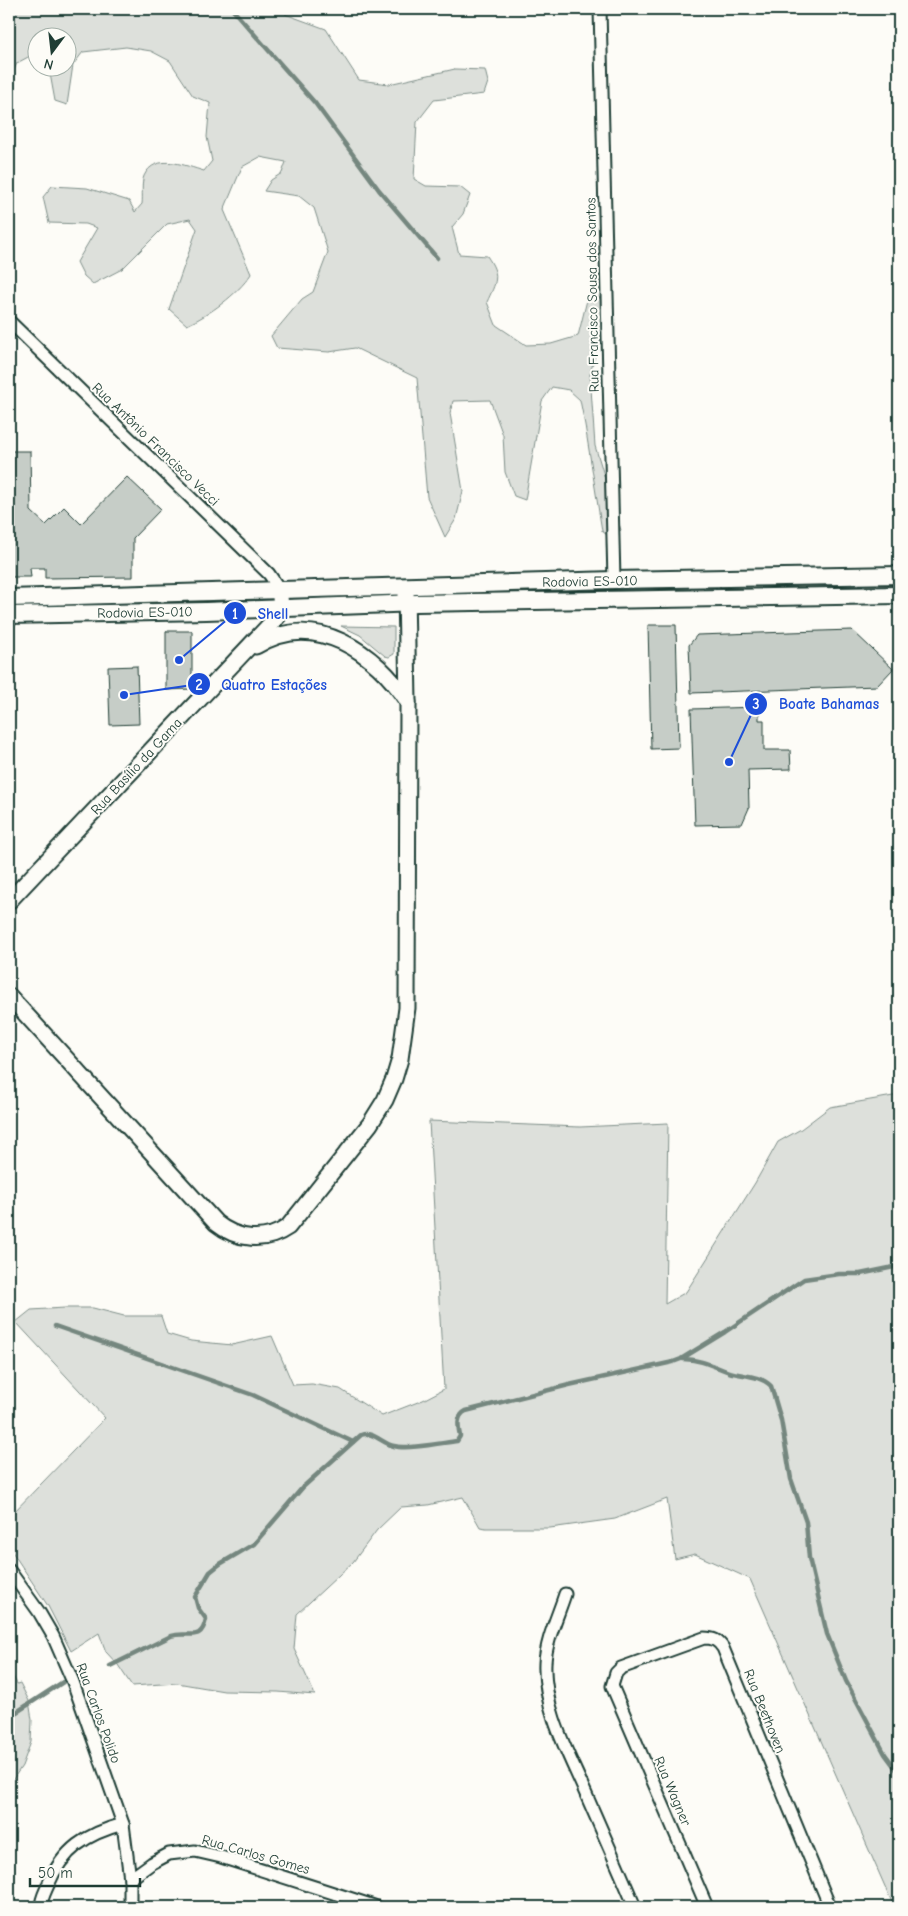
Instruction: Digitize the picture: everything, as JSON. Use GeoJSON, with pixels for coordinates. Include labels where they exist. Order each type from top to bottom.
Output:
{"type":"FeatureCollection","features":[{"type":"Feature","properties":{"kind":"main road","name":"Rodovia ES-010"},"geometry":{"type":"LineString","coordinates":[[9,598],[614,580],[899,575]]}},
{"type":"Feature","properties":{"kind":"main road","name":"Rodovia ES-010"},"geometry":{"type":"LineString","coordinates":[[9,615],[406,603],[899,595]]}},
{"type":"Feature","properties":{"kind":"street","name":"Rua Francisco Sousa dos Santos"},"geometry":{"type":"LineString","coordinates":[[600,9],[614,580]]}},
{"type":"Feature","properties":{"kind":"street","name":"Rua Antônio Francisco Vecci"},"geometry":{"type":"LineString","coordinates":[[9,321],[269,574],[280,590]]}},
{"type":"Feature","properties":{"kind":"street"},"geometry":{"type":"LineString","coordinates":[[9,996],[216,1223],[225,1230],[247,1237],[270,1236],[288,1227],[370,1124],[385,1100],[400,1059],[408,1008],[406,586]]}},
{"type":"Feature","properties":{"kind":"street"},"geometry":{"type":"LineString","coordinates":[[280,590],[281,608]]}},
{"type":"Feature","properties":{"kind":"street","name":"Rua Basílio da Gama"},"geometry":{"type":"LineString","coordinates":[[9,901],[245,652],[278,616],[281,608]]}},
{"type":"Feature","properties":{"kind":"street"},"geometry":{"type":"LineString","coordinates":[[245,652],[282,635],[299,633],[319,634],[335,638],[349,644],[373,661],[393,680],[408,702]]}},
{"type":"Feature","properties":{"kind":"street","name":"Rua Carlos Polido"},"geometry":{"type":"LineString","coordinates":[[9,1570],[39,1612],[53,1636],[73,1682],[123,1824],[130,1879]]}},
{"type":"Feature","properties":{"kind":"street"},"geometry":{"type":"LineString","coordinates":[[565,1594],[548,1643],[545,1662],[545,1680],[549,1704],[566,1748],[635,1907]]}},
{"type":"Feature","properties":{"kind":"street","name":"Rua Beethoven"},"geometry":{"type":"LineString","coordinates":[[612,1686],[616,1673],[621,1668],[704,1638],[712,1638],[718,1642],[727,1657],[830,1907]]}},
{"type":"Feature","properties":{"kind":"street","name":"Rua Wagner"},"geometry":{"type":"LineString","coordinates":[[612,1686],[707,1907]]}},
{"type":"Feature","properties":{"kind":"street"},"geometry":{"type":"LineString","coordinates":[[41,1907],[41,1901],[52,1876],[64,1856],[82,1840],[102,1830],[123,1824]]}},
{"type":"Feature","properties":{"kind":"street","name":"Rua Carlos Gomes"},"geometry":{"type":"LineString","coordinates":[[130,1879],[169,1854],[195,1850],[377,1907]]}},
{"type":"Feature","properties":{"kind":"street"},"geometry":{"type":"LineString","coordinates":[[130,1879],[130,1907]]}},
{"type":"Feature","properties":{"kind":"shaded area"},"geometry":{"type":"Polygon","coordinates":[[[9,9],[291,9],[285,14],[326,29],[359,80],[389,84],[455,69],[485,70],[488,82],[484,94],[434,100],[417,122],[414,179],[426,186],[460,187],[470,195],[463,214],[452,227],[459,254],[487,256],[494,269],[496,274],[495,284],[487,302],[496,325],[526,345],[551,344],[578,336],[587,300],[599,297],[613,320],[598,344],[590,374],[595,446],[621,530],[612,539],[602,531],[580,400],[569,390],[552,387],[542,401],[525,500],[514,496],[505,472],[503,435],[490,400],[453,401],[450,413],[463,491],[456,519],[445,537],[427,497],[417,378],[355,348],[329,352],[277,348],[271,336],[302,299],[313,292],[328,252],[314,208],[299,196],[264,191],[271,180],[282,173],[286,162],[260,157],[242,167],[224,210],[251,274],[239,289],[204,316],[187,325],[169,309],[197,229],[190,219],[167,224],[122,269],[93,284],[84,276],[77,262],[97,228],[86,224],[49,223],[43,197],[52,186],[87,188],[129,201],[135,212],[142,204],[144,176],[155,164],[180,164],[204,171],[212,161],[207,137],[210,103],[193,96],[170,61],[151,51],[126,47],[83,52],[78,58],[78,28],[28,28],[28,57],[17,63],[9,82],[9,9]]]}},
{"type":"Feature","properties":{"kind":"shaded area"},"geometry":{"type":"Polygon","coordinates":[[[51,78],[71,78],[67,105],[55,101],[51,78]]]}},
{"type":"Feature","properties":{"kind":"shaded area"},"geometry":{"type":"Polygon","coordinates":[[[341,626],[394,627],[394,654],[389,657],[385,656],[360,635],[341,626]]]}},
{"type":"Feature","properties":{"kind":"shaded area"},"geometry":{"type":"Polygon","coordinates":[[[899,1095],[899,1559],[895,1579],[896,1637],[899,1663],[899,1907],[894,1907],[750,1579],[695,1554],[675,1559],[667,1499],[615,1519],[550,1528],[480,1527],[463,1497],[428,1505],[401,1507],[377,1530],[353,1562],[297,1614],[294,1649],[315,1695],[224,1691],[177,1683],[132,1686],[118,1665],[106,1652],[99,1633],[71,1651],[48,1606],[9,1547],[9,1517],[105,1418],[16,1322],[31,1310],[93,1308],[124,1316],[161,1316],[167,1334],[191,1341],[232,1345],[272,1336],[293,1385],[312,1384],[340,1389],[382,1416],[423,1400],[444,1389],[429,1121],[580,1127],[668,1123],[665,1304],[686,1292],[755,1183],[778,1142],[801,1129],[830,1107],[899,1095]]]}},
{"type":"Feature","properties":{"kind":"shaded area"},"geometry":{"type":"Polygon","coordinates":[[[9,1668],[17,1684],[20,1683],[29,1701],[32,1720],[31,1742],[22,1766],[9,1785],[9,1668]]]}},
{"type":"Feature","properties":{"kind":"building"},"geometry":{"type":"Polygon","coordinates":[[[9,451],[30,451],[31,511],[46,525],[64,507],[81,524],[127,477],[161,509],[133,538],[133,577],[45,578],[45,568],[30,568],[31,577],[9,577],[9,451]]]}},
{"type":"Feature","properties":{"kind":"building"},"geometry":{"type":"Polygon","coordinates":[[[648,625],[676,625],[679,748],[651,749],[648,625]]]}},
{"type":"Feature","properties":{"kind":"building"},"geometry":{"type":"Polygon","coordinates":[[[852,630],[893,669],[877,686],[691,693],[689,645],[697,635],[852,630]]]}},
{"type":"Feature","properties":{"kind":"building"},"geometry":{"type":"Polygon","coordinates":[[[166,631],[192,631],[192,689],[166,690],[166,631]]]}},
{"type":"Feature","properties":{"kind":"building"},"geometry":{"type":"Polygon","coordinates":[[[137,666],[139,724],[110,725],[108,667],[137,666]]]}},
{"type":"Feature","properties":{"kind":"building"},"geometry":{"type":"Polygon","coordinates":[[[759,707],[759,720],[764,720],[764,750],[790,750],[791,769],[748,770],[749,808],[742,824],[695,825],[691,709],[759,707]]]}},
{"type":"Feature","properties":{"kind":"waterway"},"geometry":{"type":"LineString","coordinates":[[232,9],[315,103],[379,190],[437,258]]}},
{"type":"Feature","properties":{"kind":"waterway"},"geometry":{"type":"LineString","coordinates":[[110,1666],[171,1636],[193,1635],[201,1631],[206,1619],[198,1608],[195,1597],[210,1572],[254,1544],[303,1487],[361,1435],[369,1434],[390,1445],[400,1447],[415,1447],[457,1441],[460,1436],[459,1419],[466,1411],[569,1385],[673,1362],[725,1332],[804,1279],[839,1274],[860,1274],[899,1266]]}},
{"type":"Feature","properties":{"kind":"waterway"},"geometry":{"type":"LineString","coordinates":[[55,1326],[253,1395],[353,1442]]}},
{"type":"Feature","properties":{"kind":"waterway"},"geometry":{"type":"LineString","coordinates":[[683,1359],[701,1362],[729,1372],[757,1378],[771,1386],[781,1420],[791,1479],[806,1522],[809,1558],[827,1634],[846,1681],[885,1754],[899,1773]]}},
{"type":"Feature","properties":{"kind":"waterway"},"geometry":{"type":"LineString","coordinates":[[9,1717],[63,1682]]}},
{"type":"Feature","properties":{"kind":"place","name":"Shell"},"geometry":{"type":"Point","coordinates":[179,660]}},
{"type":"Feature","properties":{"kind":"place","name":"Quatro Estações"},"geometry":{"type":"Point","coordinates":[124,695]}},
{"type":"Feature","properties":{"kind":"place","name":"Boate Bahamas"},"geometry":{"type":"Point","coordinates":[729,762]}}]}
